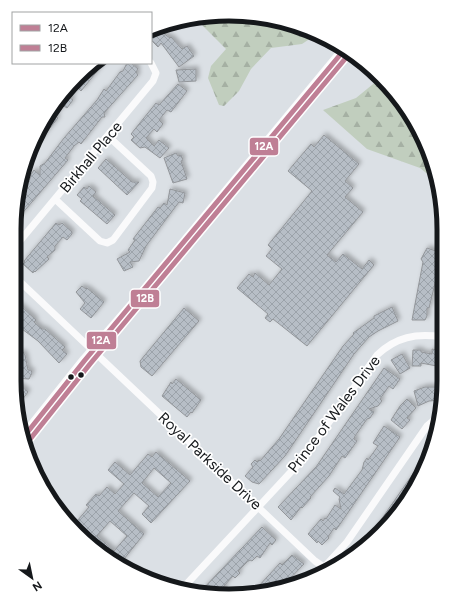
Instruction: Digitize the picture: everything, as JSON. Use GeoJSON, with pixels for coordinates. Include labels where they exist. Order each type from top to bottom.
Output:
{"type":"FeatureCollection","features":[{"type":"Feature","properties":{"kind":"main road"},"geometry":{"type":"LineString","coordinates":[[27,432],[93,350],[342,54]]}},
{"type":"Feature","properties":{"kind":"street","name":"Birkhall Place"},"geometry":{"type":"LineString","coordinates":[[21,240],[153,81],[156,73],[152,64]]}},
{"type":"Feature","properties":{"kind":"street"},"geometry":{"type":"LineString","coordinates":[[55,199],[100,241],[107,243],[113,240],[152,188],[153,182],[151,176],[108,136]]}},
{"type":"Feature","properties":{"kind":"street","name":"Royal Parkside Drive"},"geometry":{"type":"LineString","coordinates":[[21,283],[323,567]]}},
{"type":"Feature","properties":{"kind":"street","name":"Prince of Wales Drive"},"geometry":{"type":"LineString","coordinates":[[186,585],[302,460],[377,355],[392,343],[412,336],[423,334],[437,336]]}},
{"type":"Feature","properties":{"kind":"street"},"geometry":{"type":"LineString","coordinates":[[332,562],[428,426],[433,422]]}},
{"type":"Feature","properties":{"kind":"green space"},"geometry":{"type":"Polygon","coordinates":[[[215,21],[243,21],[283,28],[311,38],[302,44],[271,48],[251,69],[239,91],[224,106],[219,105],[208,78],[211,66],[226,49],[200,23],[215,21]]]}},
{"type":"Feature","properties":{"kind":"green space"},"geometry":{"type":"Polygon","coordinates":[[[376,82],[402,113],[416,137],[430,176],[420,168],[367,149],[323,110],[356,98],[376,82]]]}},
{"type":"Feature","properties":{"kind":"building"},"geometry":{"type":"Polygon","coordinates":[[[162,32],[170,38],[171,37],[182,49],[187,46],[194,56],[179,67],[161,43],[158,47],[152,41],[152,36],[162,32]]]}},
{"type":"Feature","properties":{"kind":"building"},"geometry":{"type":"Polygon","coordinates":[[[103,64],[81,91],[78,88],[70,98],[73,100],[67,108],[64,106],[55,116],[58,118],[41,140],[56,113],[64,102],[82,82],[103,64]]]}},
{"type":"Feature","properties":{"kind":"building"},"geometry":{"type":"Polygon","coordinates":[[[126,64],[132,64],[138,69],[136,72],[138,75],[104,113],[105,117],[102,117],[81,144],[79,142],[74,146],[65,158],[68,160],[21,215],[26,185],[34,170],[40,175],[40,166],[45,163],[64,138],[97,100],[104,89],[106,91],[120,72],[123,71],[126,64]]]}},
{"type":"Feature","properties":{"kind":"building"},"geometry":{"type":"Polygon","coordinates":[[[196,69],[196,81],[179,82],[176,70],[196,69]]]}},
{"type":"Feature","properties":{"kind":"building"},"geometry":{"type":"Polygon","coordinates":[[[178,84],[187,91],[171,112],[167,110],[159,120],[163,124],[157,132],[154,129],[146,138],[154,146],[159,140],[169,148],[160,158],[145,147],[140,148],[131,140],[134,137],[131,134],[156,103],[159,105],[178,84]]]}},
{"type":"Feature","properties":{"kind":"building"},"geometry":{"type":"Polygon","coordinates":[[[324,135],[359,164],[345,181],[353,188],[345,197],[363,212],[327,255],[336,262],[343,254],[362,269],[369,260],[374,265],[307,346],[273,319],[270,322],[265,318],[268,314],[237,288],[249,274],[253,277],[255,273],[269,285],[282,269],[266,256],[272,249],[268,245],[312,191],[288,171],[311,144],[314,147],[324,135]]]}},
{"type":"Feature","properties":{"kind":"building"},"geometry":{"type":"Polygon","coordinates":[[[176,153],[178,156],[181,155],[183,160],[181,161],[187,179],[173,183],[164,158],[176,153]]]}},
{"type":"Feature","properties":{"kind":"building"},"geometry":{"type":"Polygon","coordinates":[[[106,159],[132,182],[139,182],[127,195],[98,168],[106,159]]]}},
{"type":"Feature","properties":{"kind":"building"},"geometry":{"type":"Polygon","coordinates":[[[89,186],[96,192],[93,196],[115,215],[107,224],[80,201],[82,199],[77,195],[84,187],[87,189],[89,186]]]}},
{"type":"Feature","properties":{"kind":"building"},"geometry":{"type":"Polygon","coordinates":[[[170,189],[185,193],[183,203],[179,202],[146,246],[139,261],[130,262],[133,267],[124,271],[117,259],[130,252],[128,250],[135,240],[133,239],[158,207],[160,208],[164,203],[167,205],[170,189]]]}},
{"type":"Feature","properties":{"kind":"building"},"geometry":{"type":"Polygon","coordinates":[[[56,223],[59,225],[62,223],[72,232],[72,234],[67,240],[63,237],[55,246],[55,250],[47,257],[49,259],[33,273],[23,264],[25,262],[24,261],[56,223]]]}},
{"type":"Feature","properties":{"kind":"building"},"geometry":{"type":"Polygon","coordinates":[[[427,248],[437,251],[437,275],[425,320],[412,320],[423,262],[421,259],[427,248]]]}},
{"type":"Feature","properties":{"kind":"building"},"geometry":{"type":"Polygon","coordinates":[[[82,286],[86,289],[87,288],[104,302],[91,318],[80,309],[85,303],[76,292],[82,286]]]}},
{"type":"Feature","properties":{"kind":"building"},"geometry":{"type":"Polygon","coordinates":[[[21,306],[36,320],[34,322],[42,329],[45,329],[65,347],[62,350],[67,354],[59,363],[38,341],[21,328],[21,306]]]}},
{"type":"Feature","properties":{"kind":"building"},"geometry":{"type":"Polygon","coordinates":[[[392,307],[398,321],[369,337],[354,354],[285,456],[259,484],[252,482],[245,476],[253,467],[251,464],[255,460],[257,462],[259,460],[260,461],[279,439],[343,346],[354,334],[353,333],[374,318],[374,316],[392,307]]]}},
{"type":"Feature","properties":{"kind":"building"},"geometry":{"type":"Polygon","coordinates":[[[184,308],[199,321],[152,376],[141,367],[140,361],[184,308]]]}},
{"type":"Feature","properties":{"kind":"building"},"geometry":{"type":"Polygon","coordinates":[[[432,349],[437,350],[437,366],[421,363],[421,366],[412,366],[413,350],[421,350],[421,352],[432,354],[432,349]]]}},
{"type":"Feature","properties":{"kind":"building"},"geometry":{"type":"Polygon","coordinates":[[[23,352],[25,355],[28,370],[31,370],[32,373],[29,379],[21,378],[21,353],[23,352]]]}},
{"type":"Feature","properties":{"kind":"building"},"geometry":{"type":"Polygon","coordinates":[[[402,354],[410,368],[400,374],[391,360],[402,354]]]}},
{"type":"Feature","properties":{"kind":"building"},"geometry":{"type":"Polygon","coordinates":[[[384,368],[400,379],[393,389],[389,386],[380,399],[382,401],[378,406],[369,409],[374,412],[355,436],[354,439],[357,441],[345,458],[342,456],[329,476],[291,520],[278,507],[316,467],[384,368]]]}},
{"type":"Feature","properties":{"kind":"building"},"geometry":{"type":"Polygon","coordinates":[[[176,379],[201,400],[192,413],[191,412],[187,417],[162,396],[171,382],[172,384],[176,379]]]}},
{"type":"Feature","properties":{"kind":"building"},"geometry":{"type":"Polygon","coordinates":[[[21,386],[28,392],[22,400],[21,395],[21,386]]]}},
{"type":"Feature","properties":{"kind":"building"},"geometry":{"type":"Polygon","coordinates":[[[425,387],[437,387],[436,400],[429,401],[418,406],[414,391],[425,387]]]}},
{"type":"Feature","properties":{"kind":"building"},"geometry":{"type":"Polygon","coordinates":[[[407,399],[416,408],[407,418],[410,420],[402,429],[391,420],[400,406],[407,399]]]}},
{"type":"Feature","properties":{"kind":"building"},"geometry":{"type":"Polygon","coordinates":[[[384,426],[400,437],[336,530],[334,528],[328,537],[329,538],[322,545],[318,541],[317,543],[308,534],[321,519],[323,521],[325,518],[326,519],[335,505],[341,509],[340,497],[333,491],[335,488],[344,494],[362,470],[364,462],[367,458],[368,460],[378,446],[373,443],[384,426]]]}},
{"type":"Feature","properties":{"kind":"building"},"geometry":{"type":"Polygon","coordinates":[[[156,452],[190,481],[151,523],[142,514],[149,506],[134,493],[118,511],[144,534],[123,560],[102,546],[77,521],[89,507],[86,505],[96,494],[99,496],[107,487],[115,494],[124,484],[108,470],[115,462],[130,475],[148,454],[152,457],[156,452]],[[154,468],[142,483],[158,497],[171,483],[154,468]],[[110,521],[97,536],[114,551],[127,536],[110,521]]]}},
{"type":"Feature","properties":{"kind":"building"},"geometry":{"type":"Polygon","coordinates":[[[420,464],[402,497],[374,530],[420,464]]]}},
{"type":"Feature","properties":{"kind":"building"},"geometry":{"type":"Polygon","coordinates":[[[262,527],[276,540],[272,545],[270,543],[260,558],[257,556],[252,561],[250,560],[247,562],[238,571],[240,573],[235,578],[233,576],[223,587],[225,589],[204,587],[262,527]]]}},
{"type":"Feature","properties":{"kind":"building"},"geometry":{"type":"Polygon","coordinates":[[[292,555],[304,564],[288,580],[258,587],[280,563],[282,565],[292,555]]]}},
{"type":"Feature","properties":{"kind":"transit line","name":"12A"},"geometry":{"type":"LineString","coordinates":[[27,432],[85,360],[341,54]]}},
{"type":"Feature","properties":{"kind":"transit line","name":"12B"},"geometry":{"type":"LineString","coordinates":[[29,440],[90,364],[347,57]]}}]}
